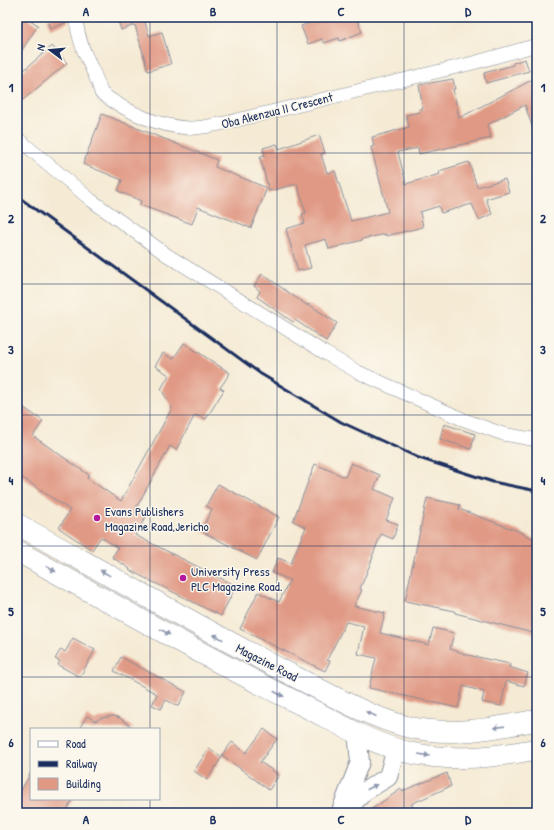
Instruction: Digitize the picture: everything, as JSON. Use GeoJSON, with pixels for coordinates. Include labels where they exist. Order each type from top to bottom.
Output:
{"type":"FeatureCollection","features":[{"type":"Feature","properties":{"kind":"main road","name":"Magazine Road"},"geometry":{"type":"LineString","coordinates":[[17,524],[215,635],[331,695],[380,718],[408,727],[452,732],[537,720]]}},
{"type":"Feature","properties":{"kind":"main road","name":"Magazine Road"},"geometry":{"type":"LineString","coordinates":[[17,551],[211,659],[380,743],[396,749],[428,756],[462,759],[537,749]]}},
{"type":"Feature","properties":{"kind":"street","name":"Oba Akenzua II Crescent"},"geometry":{"type":"LineString","coordinates":[[75,17],[87,60],[98,80],[101,93],[115,103],[137,115],[164,124],[189,128],[225,124],[473,63],[537,45]]}},
{"type":"Feature","properties":{"kind":"street"},"geometry":{"type":"LineString","coordinates":[[17,138],[91,200],[166,255],[325,353],[358,372],[462,419],[503,434],[537,440]]}},
{"type":"Feature","properties":{"kind":"street"},"geometry":{"type":"LineString","coordinates":[[340,813],[360,762],[357,732]]}},
{"type":"Feature","properties":{"kind":"street"},"geometry":{"type":"LineString","coordinates":[[343,813],[365,791],[388,777],[396,749]]}},
{"type":"Feature","properties":{"kind":"building"},"geometry":{"type":"Polygon","coordinates":[[[17,17],[25,17],[38,25],[17,58],[17,17]]]}},
{"type":"Feature","properties":{"kind":"building"},"geometry":{"type":"Polygon","coordinates":[[[53,17],[67,17],[68,22],[50,29],[47,20],[53,17]]]}},
{"type":"Feature","properties":{"kind":"building"},"geometry":{"type":"Polygon","coordinates":[[[117,17],[154,17],[154,19],[145,22],[149,36],[162,32],[171,64],[148,71],[135,25],[121,30],[117,17]]]}},
{"type":"Feature","properties":{"kind":"building"},"geometry":{"type":"Polygon","coordinates":[[[325,17],[356,17],[362,32],[340,41],[339,38],[324,43],[322,39],[308,44],[301,26],[325,17]]]}},
{"type":"Feature","properties":{"kind":"building"},"geometry":{"type":"Polygon","coordinates":[[[52,46],[67,63],[23,100],[17,93],[17,76],[52,46]]]}},
{"type":"Feature","properties":{"kind":"building"},"geometry":{"type":"Polygon","coordinates":[[[525,59],[529,71],[486,83],[484,73],[513,65],[513,63],[525,59]]]}},
{"type":"Feature","properties":{"kind":"building"},"geometry":{"type":"Polygon","coordinates":[[[453,79],[455,89],[453,89],[459,118],[532,80],[534,85],[537,84],[537,135],[535,135],[525,105],[487,125],[491,138],[419,154],[418,148],[398,152],[406,184],[440,174],[439,171],[469,162],[477,187],[505,179],[509,192],[486,199],[492,214],[479,220],[472,204],[441,213],[439,206],[420,212],[423,227],[386,236],[386,234],[362,239],[329,249],[326,239],[305,245],[311,268],[298,271],[286,229],[305,223],[302,214],[306,213],[297,184],[269,191],[260,157],[265,156],[263,148],[277,144],[279,149],[319,135],[325,153],[321,154],[327,173],[335,171],[351,221],[388,212],[371,147],[374,146],[372,137],[409,127],[406,115],[420,112],[419,109],[423,109],[419,85],[453,79]]]}},
{"type":"Feature","properties":{"kind":"building"},"geometry":{"type":"Polygon","coordinates":[[[102,114],[217,160],[215,167],[267,188],[251,228],[198,207],[192,224],[140,205],[141,201],[118,191],[122,180],[83,164],[102,114]]]}},
{"type":"Feature","properties":{"kind":"building"},"geometry":{"type":"Polygon","coordinates":[[[262,274],[308,306],[308,304],[337,323],[326,341],[295,320],[293,322],[257,297],[260,291],[254,286],[262,274]]]}},
{"type":"Feature","properties":{"kind":"building"},"geometry":{"type":"Polygon","coordinates":[[[184,343],[230,373],[220,388],[224,390],[206,419],[195,415],[176,450],[170,446],[136,508],[147,515],[135,535],[236,586],[221,616],[129,570],[130,569],[112,557],[118,548],[101,537],[92,550],[59,528],[70,510],[17,474],[17,403],[43,421],[33,436],[89,475],[87,478],[121,501],[172,408],[161,389],[169,375],[155,366],[163,353],[173,359],[184,343]]]}},
{"type":"Feature","properties":{"kind":"building"},"geometry":{"type":"Polygon","coordinates":[[[444,424],[475,434],[471,449],[440,439],[444,424]]]}},
{"type":"Feature","properties":{"kind":"building"},"geometry":{"type":"Polygon","coordinates":[[[351,463],[380,475],[374,489],[395,498],[386,520],[398,524],[393,539],[381,534],[360,589],[362,590],[354,606],[385,613],[380,633],[429,645],[433,628],[454,633],[450,649],[463,654],[510,664],[509,667],[528,673],[524,686],[506,681],[501,706],[482,702],[484,692],[463,686],[458,708],[369,688],[376,658],[358,654],[364,626],[346,622],[327,660],[330,661],[325,671],[240,629],[258,592],[279,602],[290,580],[272,573],[278,558],[291,563],[306,527],[293,521],[315,464],[345,477],[351,463]]]}},
{"type":"Feature","properties":{"kind":"building"},"geometry":{"type":"Polygon","coordinates":[[[218,484],[279,517],[257,560],[201,531],[212,509],[206,506],[218,484]]]}},
{"type":"Feature","properties":{"kind":"building"},"geometry":{"type":"Polygon","coordinates":[[[427,498],[460,505],[459,509],[523,533],[537,540],[537,634],[455,613],[455,611],[405,601],[427,498]]]}},
{"type":"Feature","properties":{"kind":"building"},"geometry":{"type":"Polygon","coordinates":[[[73,638],[95,650],[80,677],[58,665],[60,661],[55,659],[61,649],[65,652],[73,638]]]}},
{"type":"Feature","properties":{"kind":"building"},"geometry":{"type":"Polygon","coordinates":[[[121,657],[186,692],[178,706],[166,700],[161,709],[152,705],[157,694],[114,671],[121,657]]]}},
{"type":"Feature","properties":{"kind":"building"},"geometry":{"type":"Polygon","coordinates":[[[87,716],[95,721],[101,718],[114,716],[120,718],[133,728],[80,728],[87,716]]]}},
{"type":"Feature","properties":{"kind":"building"},"geometry":{"type":"Polygon","coordinates":[[[264,729],[277,739],[260,762],[279,775],[269,790],[222,755],[232,742],[246,753],[264,729]]]}},
{"type":"Feature","properties":{"kind":"building"},"geometry":{"type":"Polygon","coordinates":[[[209,748],[222,757],[207,780],[194,771],[209,748]]]}},
{"type":"Feature","properties":{"kind":"building"},"geometry":{"type":"Polygon","coordinates":[[[447,773],[451,786],[411,804],[413,806],[403,813],[366,813],[401,789],[402,791],[447,773]]]}},
{"type":"Feature","properties":{"kind":"building"},"geometry":{"type":"Polygon","coordinates":[[[30,774],[30,800],[72,800],[65,813],[24,813],[17,809],[17,798],[30,774]]]}},
{"type":"Feature","properties":{"kind":"railway"},"geometry":{"type":"LineString","coordinates":[[17,196],[261,374],[341,422],[419,458],[493,482],[537,491]]}},
{"type":"Feature","properties":{"kind":"place","name":"Evans Publishers Magazine Road,Jericho"},"geometry":{"type":"Point","coordinates":[97,518]}},
{"type":"Feature","properties":{"kind":"place","name":"University Press PLC Magazine Road."},"geometry":{"type":"Point","coordinates":[183,578]}}]}
